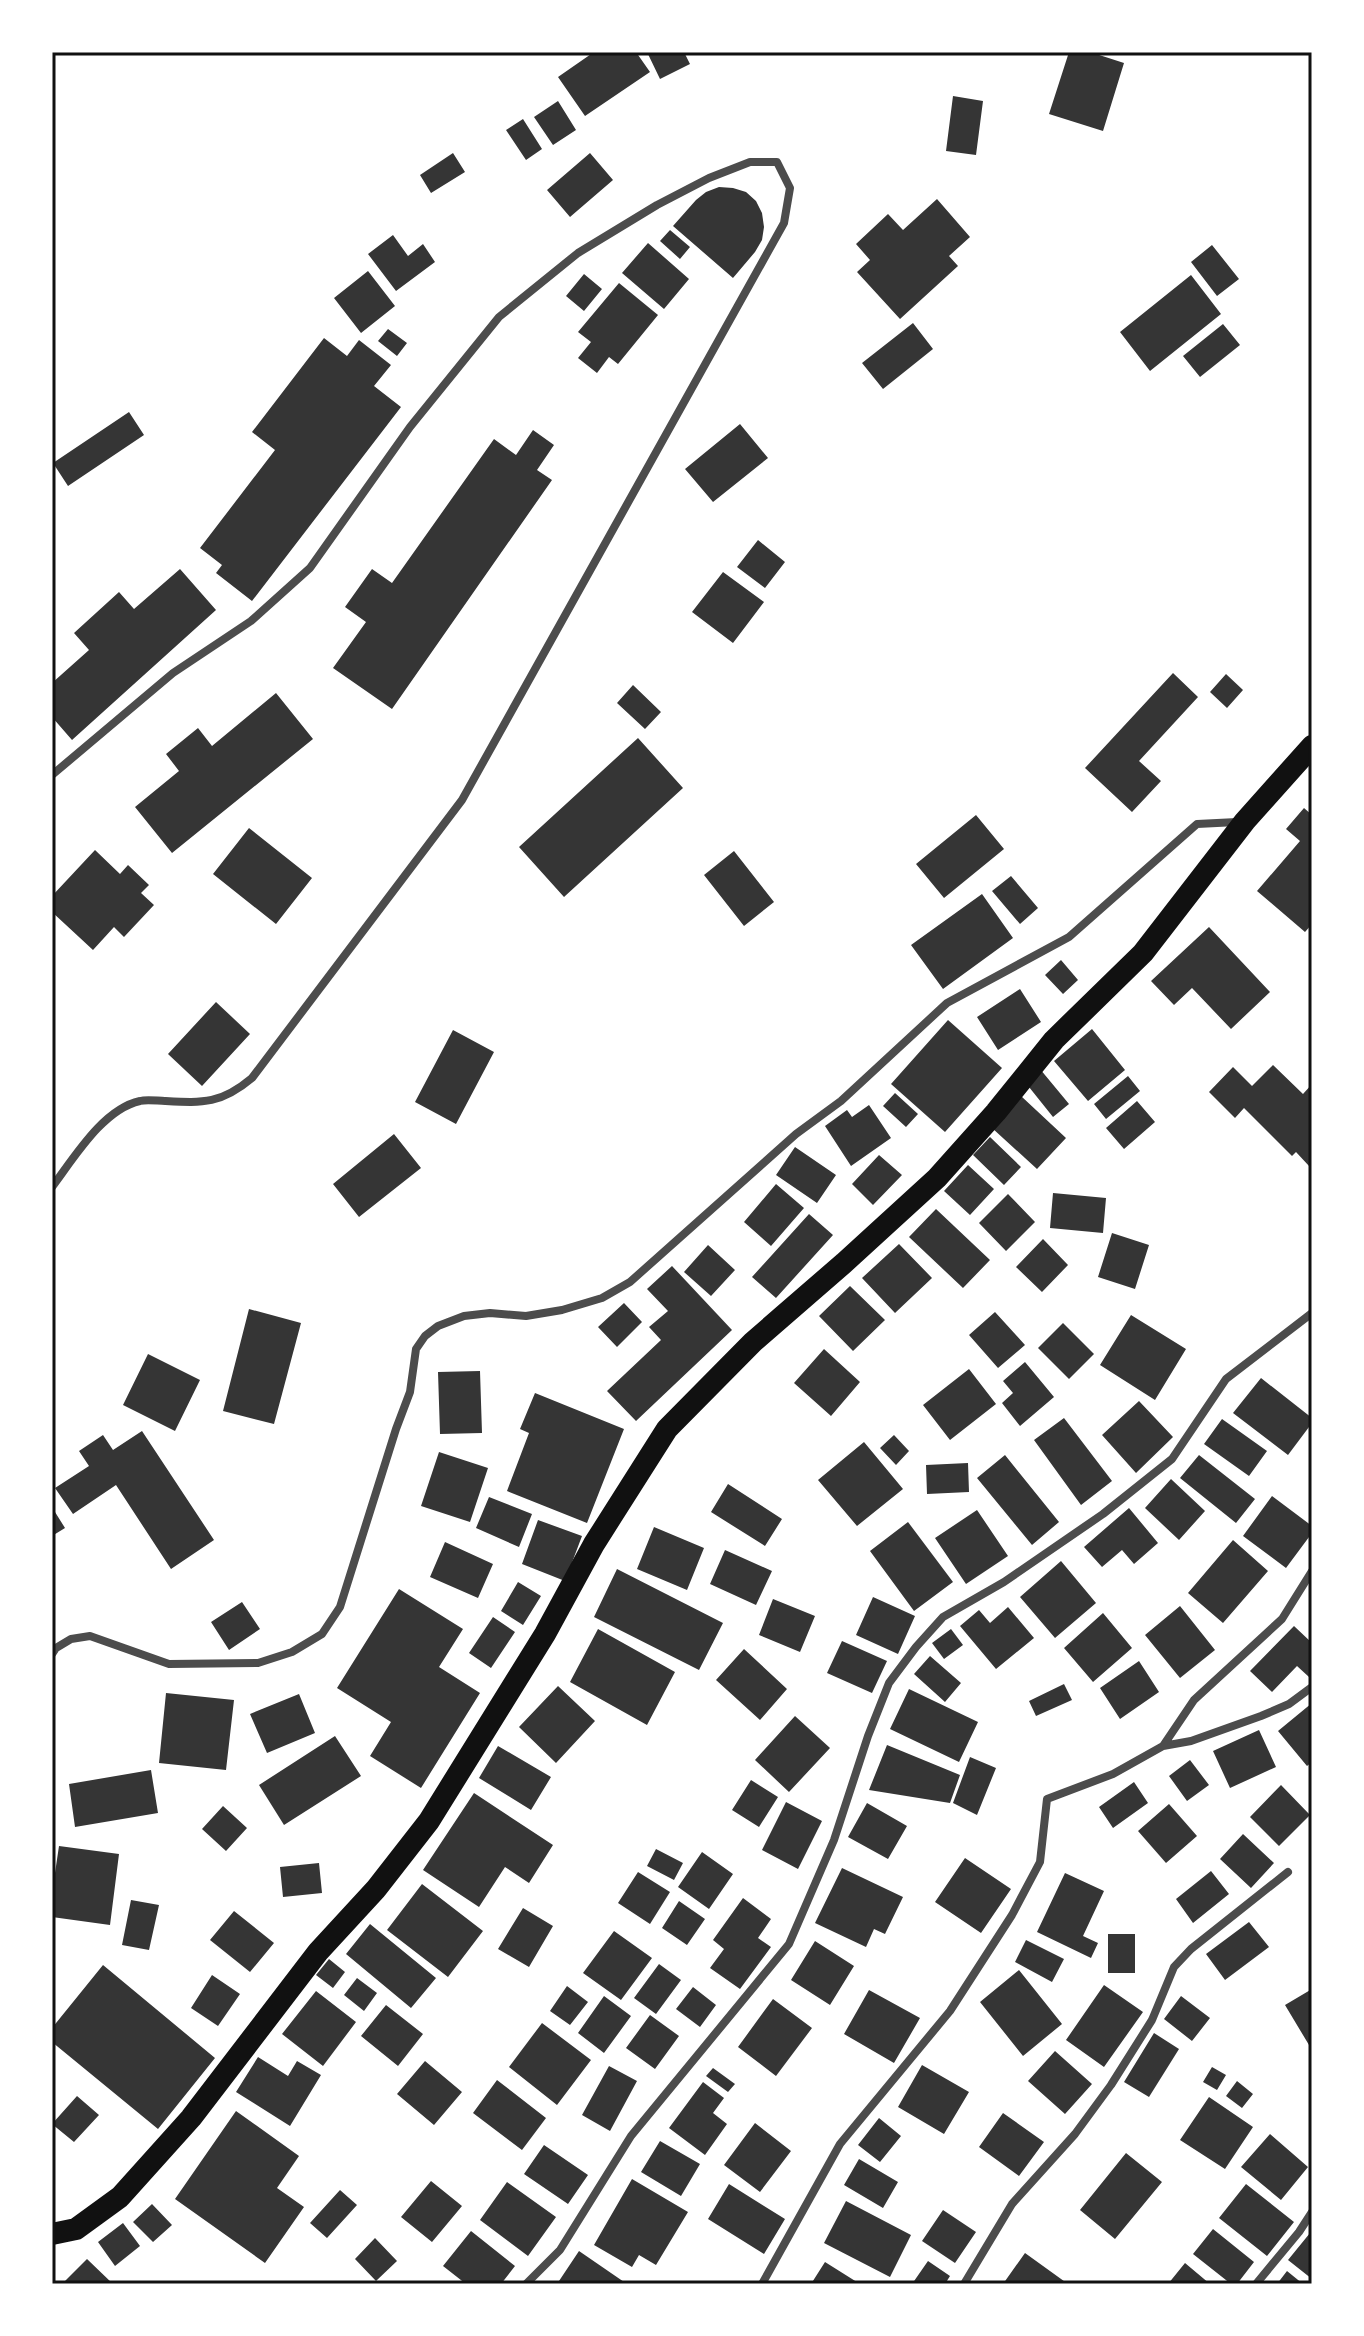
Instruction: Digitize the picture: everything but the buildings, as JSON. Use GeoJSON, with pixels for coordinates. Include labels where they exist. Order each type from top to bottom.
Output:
{"type":"FeatureCollection","features":[{"type":"Feature","properties":{"kind":"highway"},"geometry":{"type":"LineString","coordinates":[[52,2234],[76,2229],[120,2197],[191,2118],[318,1952],[376,1889],[429,1821],[545,1634],[594,1544],[667,1429],[691,1401],[753,1342],[937,1178],[1054,1040],[1143,953],[1245,821],[1312,746]]}},
{"type":"Feature","properties":{"kind":"street"},"geometry":{"type":"LineString","coordinates":[[52,775],[173,673],[251,621],[310,568],[410,427],[499,317],[578,253],[657,205],[709,178],[750,162],[777,162],[790,188],[784,223],[462,800],[252,1078],[235,1092],[205,1103],[140,1101],[120,1110],[100,1124],[52,1187]]}},
{"type":"Feature","properties":{"kind":"street"},"geometry":{"type":"LineString","coordinates":[[52,1654],[71,1639],[90,1636],[169,1664],[258,1663],[292,1652],[322,1634],[340,1607],[410,1392],[416,1349],[425,1336],[438,1326],[464,1316],[490,1313],[526,1316],[562,1310],[602,1298],[630,1282],[796,1134],[841,1101],[947,1003],[1069,937],[1197,824],[1245,821]]}},
{"type":"Feature","properties":{"kind":"street"},"geometry":{"type":"LineString","coordinates":[[526,2284],[560,2250],[631,2136],[789,1944],[834,1840],[889,1683],[916,1647],[943,1617],[1017,1574],[1103,1514],[1172,1459],[1226,1379],[1312,1313]]}},
{"type":"Feature","properties":{"kind":"street"},"geometry":{"type":"LineString","coordinates":[[1163,1746],[1194,1700],[1282,1619],[1312,1571]]}},
{"type":"Feature","properties":{"kind":"street"},"geometry":{"type":"LineString","coordinates":[[762,2284],[840,2144],[950,2011],[1012,1915],[1040,1862],[1047,1799],[1113,1774],[1163,1746],[1191,1741],[1261,1716],[1289,1704],[1312,1687]]}},
{"type":"Feature","properties":{"kind":"street"},"geometry":{"type":"LineString","coordinates":[[964,2284],[1012,2204],[1075,2134],[1111,2085],[1152,2020],[1174,1967],[1191,1949],[1288,1872]]}},
{"type":"Feature","properties":{"kind":"street"},"geometry":{"type":"LineString","coordinates":[[1256,2284],[1312,2212]]}}]}
